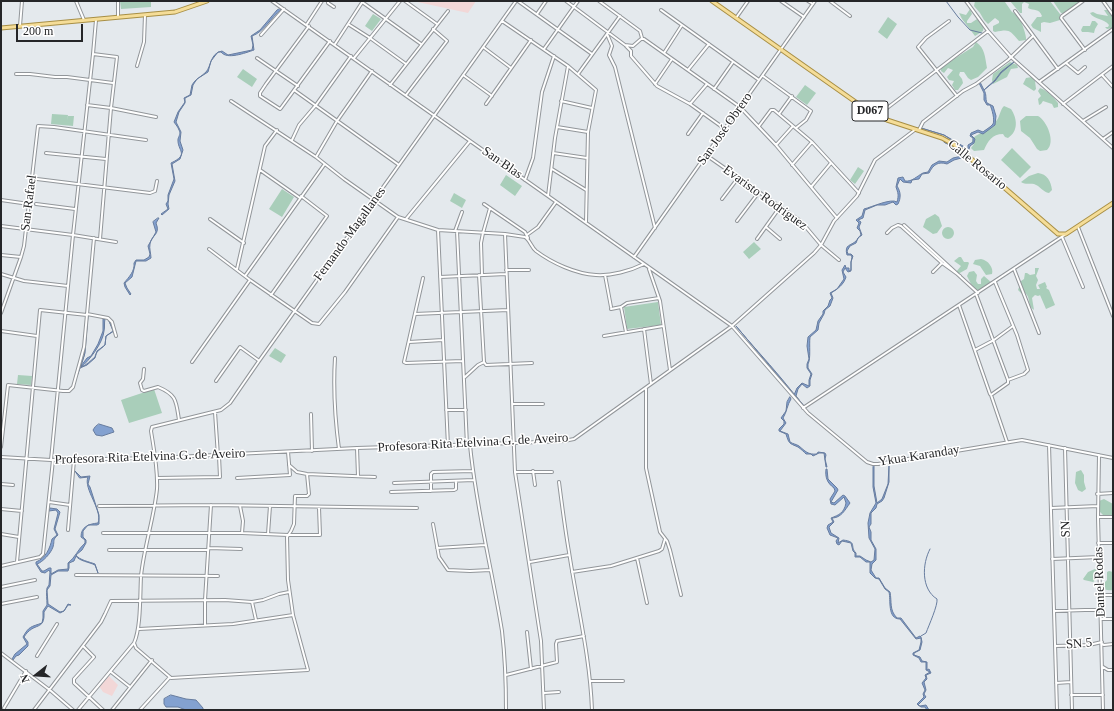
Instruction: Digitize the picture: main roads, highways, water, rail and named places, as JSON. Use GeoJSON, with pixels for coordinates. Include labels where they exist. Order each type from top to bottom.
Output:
{"type":"FeatureCollection","features":[{"type":"Feature","properties":{"kind":"main road"},"geometry":{"type":"LineString","coordinates":[[1,28],[145,15],[180,10],[206,1]]}},
{"type":"Feature","properties":{"kind":"main road","name":"Calle Rosario"},"geometry":{"type":"LineString","coordinates":[[712,1],[878,116],[942,138],[954,144],[1056,233],[1064,236],[1113,203]]}},
{"type":"Feature","properties":{"kind":"water"},"geometry":{"type":"Polygon","coordinates":[[[277,10],[281,10],[264,28],[252,36],[254,50],[232,56],[227,55],[224,54],[221,52],[219,52],[222,51],[228,55],[252,50],[253,45],[251,36],[260,30],[277,10]]]}},
{"type":"Feature","properties":{"kind":"water"},"geometry":{"type":"Polygon","coordinates":[[[211,62],[208,72],[198,79],[208,70],[211,62]]]}},
{"type":"Feature","properties":{"kind":"water"},"geometry":{"type":"Polygon","coordinates":[[[1014,62],[1001,73],[995,81],[984,90],[1001,72],[1014,62]]]}},
{"type":"Feature","properties":{"kind":"water"},"geometry":{"type":"Polygon","coordinates":[[[197,79],[193,85],[191,95],[185,98],[185,102],[184,98],[190,95],[192,85],[197,79]]]}},
{"type":"Feature","properties":{"kind":"water"},"geometry":{"type":"Polygon","coordinates":[[[980,82],[985,92],[987,103],[993,106],[996,116],[995,125],[983,134],[978,132],[971,135],[975,139],[968,152],[944,135],[968,149],[968,145],[973,142],[973,138],[970,136],[971,133],[978,130],[983,132],[993,124],[992,109],[984,100],[984,93],[979,83],[980,82]]]}},
{"type":"Feature","properties":{"kind":"water"},"geometry":{"type":"Polygon","coordinates":[[[185,102],[179,112],[176,122],[181,132],[180,141],[183,150],[180,159],[172,164],[175,181],[169,195],[169,209],[162,215],[161,214],[168,209],[166,204],[174,179],[171,163],[177,160],[181,155],[178,143],[180,132],[174,122],[178,112],[185,102]]]}},
{"type":"Feature","properties":{"kind":"water"},"geometry":{"type":"Polygon","coordinates":[[[944,142],[965,155],[965,157],[947,164],[936,164],[929,173],[922,174],[919,179],[912,180],[911,183],[903,182],[900,179],[897,186],[900,195],[898,204],[896,205],[893,202],[885,205],[877,205],[865,210],[863,218],[858,220],[861,222],[859,227],[862,235],[858,238],[861,235],[857,228],[859,223],[856,220],[862,216],[864,209],[886,202],[890,201],[897,202],[898,194],[896,187],[898,178],[903,177],[905,181],[910,181],[923,173],[928,172],[932,165],[939,161],[947,162],[953,158],[962,156],[963,154],[944,142]]]}},
{"type":"Feature","properties":{"kind":"water"},"geometry":{"type":"Polygon","coordinates":[[[159,218],[156,223],[157,233],[153,238],[156,232],[153,222],[159,218]]]}},
{"type":"Feature","properties":{"kind":"water"},"geometry":{"type":"Polygon","coordinates":[[[858,239],[856,243],[850,246],[847,251],[848,254],[851,254],[853,256],[851,262],[852,257],[851,255],[847,255],[846,249],[858,239]]]}},
{"type":"Feature","properties":{"kind":"water"},"geometry":{"type":"Polygon","coordinates":[[[151,241],[151,258],[146,261],[136,261],[132,277],[125,283],[131,294],[130,295],[124,283],[133,271],[136,260],[144,260],[149,257],[150,254],[148,246],[151,241]]]}},
{"type":"Feature","properties":{"kind":"water"},"geometry":{"type":"Polygon","coordinates":[[[845,265],[846,268],[849,268],[849,271],[851,271],[848,272],[845,268],[843,272],[846,277],[837,289],[844,279],[842,270],[845,265]]]}},
{"type":"Feature","properties":{"kind":"water"},"geometry":{"type":"Polygon","coordinates":[[[837,289],[831,293],[833,298],[830,306],[825,310],[819,323],[818,330],[810,337],[810,355],[808,368],[812,374],[810,386],[807,388],[802,384],[798,389],[796,396],[804,406],[794,394],[802,383],[809,386],[811,374],[807,368],[809,359],[807,346],[808,337],[816,330],[818,321],[823,314],[823,311],[828,306],[832,298],[830,293],[837,289]]]}},
{"type":"Feature","properties":{"kind":"water"},"geometry":{"type":"Polygon","coordinates":[[[88,315],[85,353],[81,366],[87,358],[91,356],[98,344],[103,331],[103,319],[105,319],[103,336],[92,356],[81,367],[95,357],[96,353],[95,358],[87,365],[80,368],[77,376],[84,356],[88,315]]]}},
{"type":"Feature","properties":{"kind":"water"},"geometry":{"type":"Polygon","coordinates":[[[742,334],[784,381],[794,395],[742,334]]]}},
{"type":"Feature","properties":{"kind":"water"},"geometry":{"type":"Polygon","coordinates":[[[790,397],[791,399],[786,411],[787,402],[790,397]]]}},
{"type":"Feature","properties":{"kind":"water"},"geometry":{"type":"Polygon","coordinates":[[[786,411],[783,418],[786,423],[780,431],[788,434],[790,442],[809,453],[817,454],[813,456],[811,454],[806,454],[798,447],[791,444],[789,441],[786,434],[779,431],[784,424],[784,421],[781,418],[786,411]]]}},
{"type":"Feature","properties":{"kind":"water"},"geometry":{"type":"Polygon","coordinates":[[[99,424],[112,428],[114,432],[102,436],[96,435],[93,430],[99,424]]]}},
{"type":"Feature","properties":{"kind":"water"},"geometry":{"type":"Polygon","coordinates":[[[818,452],[825,453],[827,467],[826,467],[824,453],[817,454],[818,452]]]}},
{"type":"Feature","properties":{"kind":"water"},"geometry":{"type":"Polygon","coordinates":[[[874,466],[874,486],[877,503],[882,499],[888,484],[889,466],[889,482],[884,498],[877,504],[876,508],[871,513],[871,524],[869,527],[871,532],[871,540],[876,549],[876,560],[872,564],[871,570],[876,578],[879,578],[885,588],[890,592],[894,615],[897,618],[901,618],[916,638],[921,637],[922,642],[920,650],[914,653],[914,655],[920,657],[922,661],[927,662],[927,670],[929,669],[931,673],[926,675],[927,679],[924,682],[926,690],[924,694],[926,697],[918,705],[917,704],[924,697],[923,694],[925,690],[922,683],[926,678],[925,675],[930,672],[926,670],[926,662],[921,662],[919,658],[913,655],[913,653],[919,650],[921,638],[916,639],[900,619],[896,618],[893,616],[890,608],[889,592],[885,589],[879,579],[875,578],[870,573],[870,562],[866,562],[860,557],[855,557],[851,543],[842,541],[839,545],[837,544],[836,541],[838,538],[830,535],[827,528],[828,525],[833,522],[831,518],[841,513],[846,503],[844,497],[835,505],[831,504],[830,499],[835,491],[827,480],[826,469],[828,479],[838,490],[831,502],[834,503],[843,495],[850,503],[838,517],[832,518],[834,522],[829,527],[831,533],[839,538],[838,543],[843,540],[852,543],[856,556],[860,556],[871,562],[874,560],[875,549],[869,538],[868,523],[870,513],[876,503],[873,487],[874,466]]]}},
{"type":"Feature","properties":{"kind":"water"},"geometry":{"type":"Polygon","coordinates":[[[75,471],[81,477],[90,476],[88,484],[99,518],[88,487],[87,482],[88,477],[80,478],[75,471]]]}},
{"type":"Feature","properties":{"kind":"water"},"geometry":{"type":"Polygon","coordinates":[[[50,508],[57,509],[60,512],[55,529],[58,535],[54,539],[53,547],[49,554],[37,564],[42,571],[51,568],[51,574],[58,570],[68,569],[68,563],[73,559],[80,548],[85,543],[85,540],[81,537],[81,534],[84,528],[87,526],[83,531],[83,537],[86,540],[86,543],[82,550],[76,555],[82,560],[77,558],[76,556],[74,561],[69,563],[68,571],[58,571],[51,575],[50,586],[47,590],[50,572],[49,570],[45,573],[41,572],[36,564],[36,562],[45,555],[49,549],[52,539],[57,535],[54,529],[58,513],[56,510],[49,511],[50,508]]]}},
{"type":"Feature","properties":{"kind":"water"},"geometry":{"type":"Polygon","coordinates":[[[99,518],[99,524],[89,525],[98,523],[99,518]]]}},
{"type":"Feature","properties":{"kind":"water"},"geometry":{"type":"Polygon","coordinates":[[[47,590],[48,604],[60,612],[64,611],[60,613],[48,606],[44,612],[42,623],[43,611],[47,605],[47,590]]]}},
{"type":"Feature","properties":{"kind":"water"},"geometry":{"type":"Polygon","coordinates":[[[42,623],[31,629],[24,637],[28,642],[28,646],[13,660],[12,659],[15,654],[27,644],[23,637],[27,631],[33,626],[42,623]]]}},
{"type":"Feature","properties":{"kind":"water"},"geometry":{"type":"Polygon","coordinates":[[[171,695],[196,700],[203,710],[186,710],[178,707],[166,707],[164,704],[164,699],[171,695]]]}},
{"type":"Feature","properties":{"kind":"water"},"geometry":{"type":"Polygon","coordinates":[[[926,705],[929,710],[925,707],[919,706],[926,705]]]}},
{"type":"Feature","properties":{"kind":"waterway"},"geometry":{"type":"LineString","coordinates":[[946,1],[970,30],[982,33]]}},
{"type":"Feature","properties":{"kind":"waterway"},"geometry":{"type":"LineString","coordinates":[[921,636],[926,633],[937,602],[937,599],[928,589],[924,576],[925,562],[930,549]]}}]}
